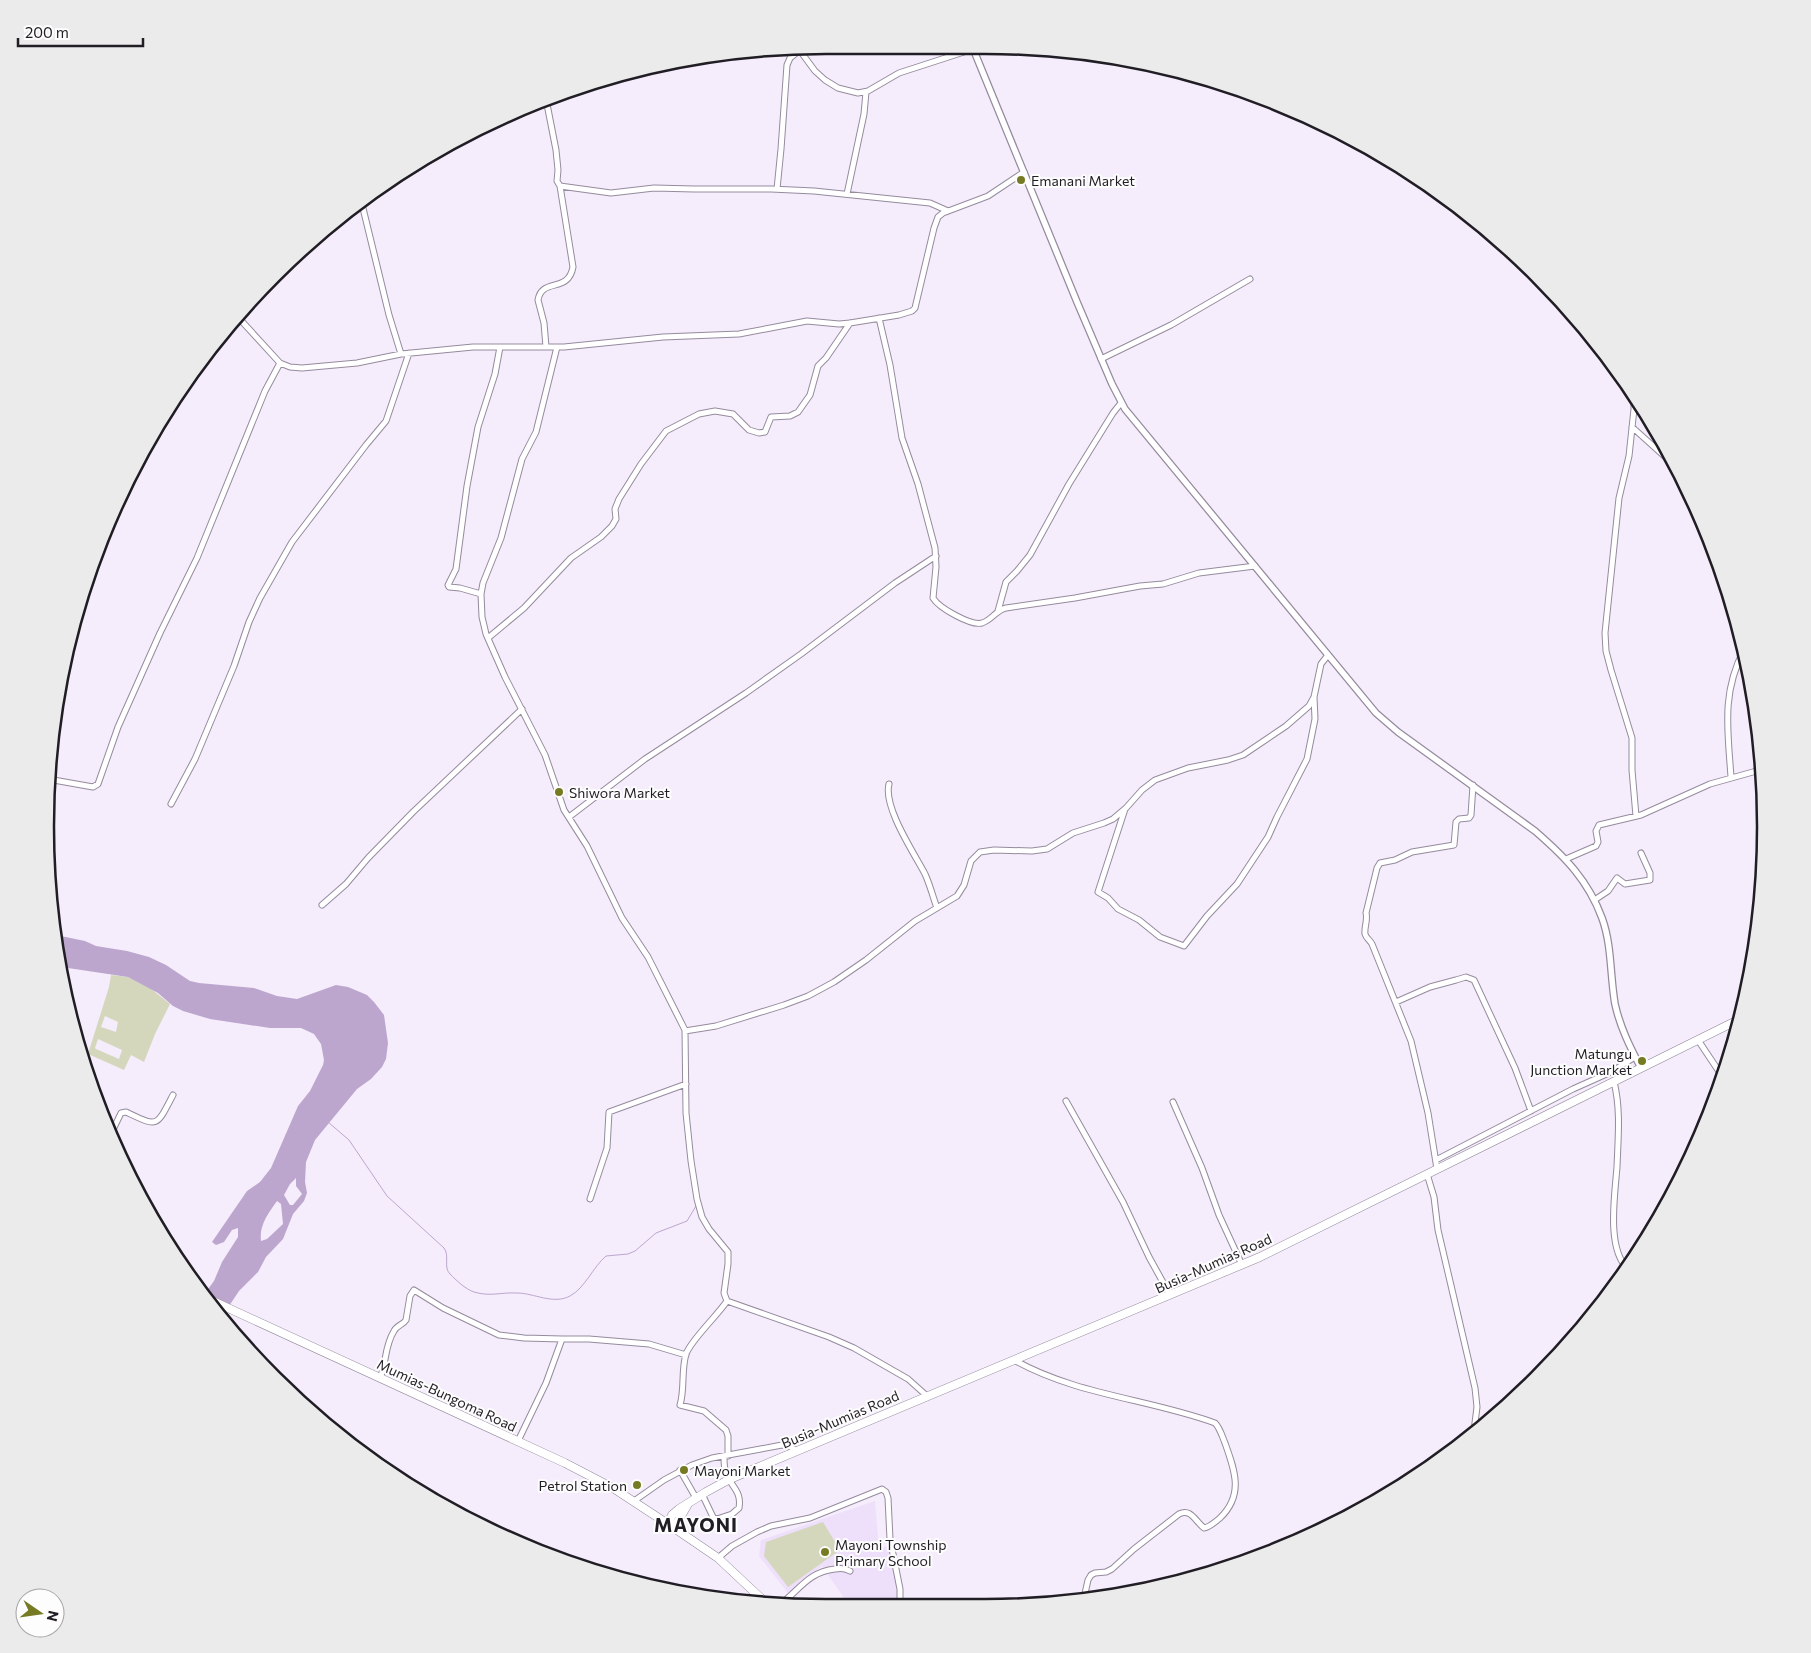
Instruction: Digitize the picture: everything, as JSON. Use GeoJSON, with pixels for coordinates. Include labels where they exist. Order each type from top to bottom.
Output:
{"type":"FeatureCollection","features":[{"type":"Feature","properties":{"kind":"main road","name":"Busia-Mumias Road"},"geometry":{"type":"LineString","coordinates":[[653,1513],[675,1512],[730,1479],[1242,1265],[1732,1023]]}},
{"type":"Feature","properties":{"kind":"main road","name":"Mumias-Bungoma Road"},"geometry":{"type":"LineString","coordinates":[[218,1303],[590,1476],[653,1513],[718,1558],[759,1596]]}},
{"type":"Feature","properties":{"kind":"main road","name":"Busia-Mumias Road"},"geometry":{"type":"LineString","coordinates":[[671,1526],[688,1504]]}},
{"type":"Feature","properties":{"kind":"main road","name":"Busia-Mumias Road"},"geometry":{"type":"LineString","coordinates":[[671,1526],[675,1512]]}},
{"type":"Feature","properties":{"kind":"street"},"geometry":{"type":"LineString","coordinates":[[803,54],[818,74],[831,85],[848,92],[866,92],[899,73],[954,54]]}},
{"type":"Feature","properties":{"kind":"street"},"geometry":{"type":"LineString","coordinates":[[975,54],[1101,359],[1121,402],[1139,428],[1386,723],[1535,831],[1566,859],[1584,881],[1602,919],[1609,947],[1621,1027],[1641,1068]]}},
{"type":"Feature","properties":{"kind":"street"},"geometry":{"type":"LineString","coordinates":[[777,189],[786,65],[794,55]]}},
{"type":"Feature","properties":{"kind":"street"},"geometry":{"type":"LineString","coordinates":[[847,194],[864,114],[866,92]]}},
{"type":"Feature","properties":{"kind":"street"},"geometry":{"type":"LineString","coordinates":[[546,347],[544,324],[538,297],[546,288],[567,281],[573,267],[560,186],[557,181],[556,150],[548,107]]}},
{"type":"Feature","properties":{"kind":"street"},"geometry":{"type":"LineString","coordinates":[[242,322],[280,362],[295,368],[326,367],[401,354],[473,347],[557,347],[663,337],[738,334],[807,321],[838,324],[908,313],[914,308],[938,218],[948,210],[988,196],[1024,172]]}},
{"type":"Feature","properties":{"kind":"street"},"geometry":{"type":"LineString","coordinates":[[560,186],[611,193],[654,188],[694,190],[777,189],[930,203],[948,210]]}},
{"type":"Feature","properties":{"kind":"street"},"geometry":{"type":"LineString","coordinates":[[363,208],[389,314],[401,354]]}},
{"type":"Feature","properties":{"kind":"street"},"geometry":{"type":"LineString","coordinates":[[1101,359],[1171,325],[1250,279]]}},
{"type":"Feature","properties":{"kind":"street"},"geometry":{"type":"LineString","coordinates":[[879,318],[890,365],[902,438],[918,484],[936,556],[933,597],[935,601],[974,623],[985,622],[998,610],[1006,608],[1075,598],[1106,591],[1163,584],[1199,573],[1255,566]]}},
{"type":"Feature","properties":{"kind":"street"},"geometry":{"type":"LineString","coordinates":[[488,638],[524,608],[571,558],[601,537],[612,526],[616,520],[615,507],[619,499],[664,432],[699,414],[715,411],[733,414],[749,430],[765,432],[771,417],[793,415],[802,407],[811,392],[818,366],[826,358],[850,323]]}},
{"type":"Feature","properties":{"kind":"street"},"geometry":{"type":"LineString","coordinates":[[481,594],[449,587],[448,585],[456,569],[467,486],[478,427],[495,374],[500,347]]}},
{"type":"Feature","properties":{"kind":"street"},"geometry":{"type":"LineString","coordinates":[[557,347],[536,432],[522,458],[504,527],[485,576],[481,594],[482,617],[488,638],[545,755],[562,805],[587,846],[622,918],[648,957],[671,1000],[685,1032],[688,1138],[700,1209],[709,1229],[728,1252],[724,1293],[727,1301],[829,1337],[854,1348],[908,1379],[927,1396]]}},
{"type":"Feature","properties":{"kind":"street"},"geometry":{"type":"LineString","coordinates":[[171,804],[198,751],[258,603],[292,542],[386,421],[409,353]]}},
{"type":"Feature","properties":{"kind":"street"},"geometry":{"type":"LineString","coordinates":[[55,780],[92,787],[96,787],[98,784],[118,727],[160,633],[197,558],[265,391],[280,362]]}},
{"type":"Feature","properties":{"kind":"street"},"geometry":{"type":"LineString","coordinates":[[998,610],[1006,582],[1030,555],[1069,484],[1121,402]]}},
{"type":"Feature","properties":{"kind":"street"},"geometry":{"type":"LineString","coordinates":[[1634,408],[1629,456],[1619,498],[1605,634],[1610,670],[1633,743],[1632,770],[1636,816]]}},
{"type":"Feature","properties":{"kind":"street"},"geometry":{"type":"LineString","coordinates":[[1632,427],[1661,453]]}},
{"type":"Feature","properties":{"kind":"street"},"geometry":{"type":"LineString","coordinates":[[569,817],[645,759],[752,689],[895,583],[936,556]]}},
{"type":"Feature","properties":{"kind":"street"},"geometry":{"type":"LineString","coordinates":[[1126,808],[1098,892],[1108,898],[1118,909],[1139,920],[1160,936],[1184,946],[1207,916],[1237,884],[1268,838],[1277,817],[1294,788],[1307,758],[1315,719],[1314,697],[1321,664],[1328,654]]}},
{"type":"Feature","properties":{"kind":"street"},"geometry":{"type":"LineString","coordinates":[[1731,777],[1727,710],[1734,671],[1739,661]]}},
{"type":"Feature","properties":{"kind":"street"},"geometry":{"type":"LineString","coordinates":[[685,1032],[716,1026],[808,996],[847,974],[915,921],[960,894],[971,861],[980,852],[994,850],[1043,850],[1054,846],[1076,831],[1109,821],[1126,808],[1142,790],[1155,780],[1188,768],[1243,755],[1298,718],[1314,697]]}},
{"type":"Feature","properties":{"kind":"street"},"geometry":{"type":"LineString","coordinates":[[322,904],[346,884],[412,812],[522,709]]}},
{"type":"Feature","properties":{"kind":"street"},"geometry":{"type":"LineString","coordinates":[[1566,859],[1596,846],[1598,842],[1596,831],[1599,825],[1636,816],[1710,784],[1756,771]]}},
{"type":"Feature","properties":{"kind":"street"},"geometry":{"type":"LineString","coordinates":[[888,784],[887,794],[893,812],[925,876],[937,908]]}},
{"type":"Feature","properties":{"kind":"street"},"geometry":{"type":"LineString","coordinates":[[1437,1169],[1428,1112],[1412,1045],[1372,944],[1365,932],[1367,905],[1377,868],[1381,862],[1395,860],[1412,852],[1454,845],[1456,822],[1471,815],[1473,786]]}},
{"type":"Feature","properties":{"kind":"street"},"geometry":{"type":"LineString","coordinates":[[1596,899],[1608,891],[1617,878],[1625,884],[1650,880],[1650,873],[1642,853]]}},
{"type":"Feature","properties":{"kind":"street"},"geometry":{"type":"LineString","coordinates":[[1396,1002],[1434,986],[1464,977],[1474,980],[1515,1068],[1531,1110]]}},
{"type":"Feature","properties":{"kind":"street"},"geometry":{"type":"LineString","coordinates":[[1698,1040],[1718,1070]]}},
{"type":"Feature","properties":{"kind":"street"},"geometry":{"type":"LineString","coordinates":[[1436,1160],[1531,1110],[1611,1072],[1635,1057]]}},
{"type":"Feature","properties":{"kind":"street"},"geometry":{"type":"LineString","coordinates":[[1614,1082],[1618,1114],[1615,1202],[1616,1238],[1620,1259],[1623,1262]]}},
{"type":"Feature","properties":{"kind":"street"},"geometry":{"type":"LineString","coordinates":[[590,1199],[607,1148],[610,1112],[686,1084]]}},
{"type":"Feature","properties":{"kind":"street"},"geometry":{"type":"LineString","coordinates":[[1573,1089],[1578,1099]]}},
{"type":"Feature","properties":{"kind":"street"},"geometry":{"type":"LineString","coordinates":[[115,1126],[121,1113],[126,1112],[150,1123],[155,1122],[164,1113],[173,1095]]}},
{"type":"Feature","properties":{"kind":"street"},"geometry":{"type":"LineString","coordinates":[[1066,1101],[1123,1202],[1149,1257],[1170,1295]]}},
{"type":"Feature","properties":{"kind":"street"},"geometry":{"type":"LineString","coordinates":[[1173,1102],[1202,1168],[1219,1215],[1242,1265]]}},
{"type":"Feature","properties":{"kind":"street"},"geometry":{"type":"LineString","coordinates":[[1427,1174],[1434,1197],[1438,1230],[1475,1388],[1477,1407],[1475,1423]]}},
{"type":"Feature","properties":{"kind":"street"},"geometry":{"type":"LineString","coordinates":[[380,1378],[383,1372],[386,1347],[394,1329],[406,1320],[410,1296],[414,1290],[443,1308],[499,1336],[589,1339],[650,1344],[686,1355]]}},
{"type":"Feature","properties":{"kind":"street"},"geometry":{"type":"LineString","coordinates":[[680,1470],[715,1518],[720,1519],[738,1510],[740,1502],[735,1486],[726,1472],[728,1436],[726,1430],[704,1411],[680,1405],[684,1390],[686,1355],[727,1301]]}},
{"type":"Feature","properties":{"kind":"street"},"geometry":{"type":"LineString","coordinates":[[518,1441],[546,1383],[562,1339]]}},
{"type":"Feature","properties":{"kind":"street"},"geometry":{"type":"LineString","coordinates":[[1014,1360],[1041,1374],[1067,1383],[1215,1422],[1221,1432],[1232,1463],[1235,1482],[1233,1501],[1228,1510],[1214,1523],[1205,1528],[1190,1513],[1184,1512],[1179,1514],[1112,1569],[1092,1574],[1088,1580],[1085,1593]]}},
{"type":"Feature","properties":{"kind":"street"},"geometry":{"type":"LineString","coordinates":[[634,1501],[680,1470],[703,1460],[782,1445],[789,1446],[797,1451]]}},
{"type":"Feature","properties":{"kind":"street"},"geometry":{"type":"LineString","coordinates":[[718,1558],[740,1541],[771,1526],[810,1518],[884,1490],[888,1498],[890,1539],[900,1589],[900,1599]]}},
{"type":"Feature","properties":{"kind":"street"},"geometry":{"type":"LineString","coordinates":[[788,1598],[819,1572],[839,1568],[850,1571]]}},
{"type":"Feature","properties":{"kind":"shaded area"},"geometry":{"type":"Polygon","coordinates":[[[62,936],[85,941],[96,946],[149,957],[166,965],[190,981],[199,983],[254,988],[277,996],[297,999],[336,985],[348,987],[367,995],[384,1015],[388,1043],[386,1059],[382,1067],[371,1079],[357,1089],[315,1140],[306,1162],[305,1182],[307,1193],[304,1201],[293,1214],[283,1239],[266,1257],[258,1272],[239,1291],[225,1312],[208,1290],[238,1237],[238,1228],[232,1230],[224,1242],[216,1245],[212,1242],[247,1191],[260,1182],[271,1168],[298,1106],[310,1091],[323,1065],[321,1044],[314,1034],[301,1028],[270,1028],[210,1019],[173,1006],[158,993],[128,977],[68,968],[62,936]],[[296,1178],[284,1195],[290,1205],[293,1205],[302,1194],[296,1186],[296,1178]],[[277,1201],[267,1215],[261,1230],[261,1241],[267,1239],[283,1224],[281,1204],[277,1201]]]}},
{"type":"Feature","properties":{"kind":"shaded area","name":"Mayoni Township Primary School"},"geometry":{"type":"Polygon","coordinates":[[[875,1501],[879,1548],[889,1546],[898,1588],[898,1598],[845,1599],[822,1566],[788,1593],[759,1556],[761,1540],[875,1501]]]}},
{"type":"Feature","properties":{"kind":"green space"},"geometry":{"type":"Polygon","coordinates":[[[111,975],[128,977],[150,988],[170,1004],[144,1062],[131,1055],[124,1070],[88,1053],[111,975]],[[105,1016],[101,1027],[116,1032],[118,1022],[105,1016]],[[98,1039],[95,1048],[119,1059],[122,1050],[98,1039]]]}},
{"type":"Feature","properties":{"kind":"green space"},"geometry":{"type":"Polygon","coordinates":[[[823,1522],[840,1550],[788,1587],[764,1556],[766,1542],[823,1522]]]}},
{"type":"Feature","properties":{"kind":"waterway"},"geometry":{"type":"LineString","coordinates":[[328,1122],[349,1140],[387,1196],[444,1248],[446,1251],[447,1268],[450,1274],[467,1289],[474,1292],[491,1294],[523,1293],[550,1299],[570,1296],[585,1283],[606,1256],[628,1254],[635,1251],[656,1233],[687,1221],[696,1206]]}},
{"type":"Feature","properties":{"kind":"place","name":"Emanani Market"},"geometry":{"type":"Point","coordinates":[1021,180]}},
{"type":"Feature","properties":{"kind":"place","name":"Shiwora Market"},"geometry":{"type":"Point","coordinates":[559,792]}},
{"type":"Feature","properties":{"kind":"place","name":"Matungu Junction Market"},"geometry":{"type":"Point","coordinates":[1642,1061]}},
{"type":"Feature","properties":{"kind":"place","name":"Mayoni Market"},"geometry":{"type":"Point","coordinates":[684,1470]}},
{"type":"Feature","properties":{"kind":"place","name":"Petrol Station"},"geometry":{"type":"Point","coordinates":[637,1485]}},
{"type":"Feature","properties":{"kind":"place","name":"Mayoni Township Primary School"},"geometry":{"type":"Point","coordinates":[825,1552]}},
{"type":"Feature","properties":{"kind":"district","name":"MAYONI"},"geometry":{"type":"Point","coordinates":[696,1524]}}]}
